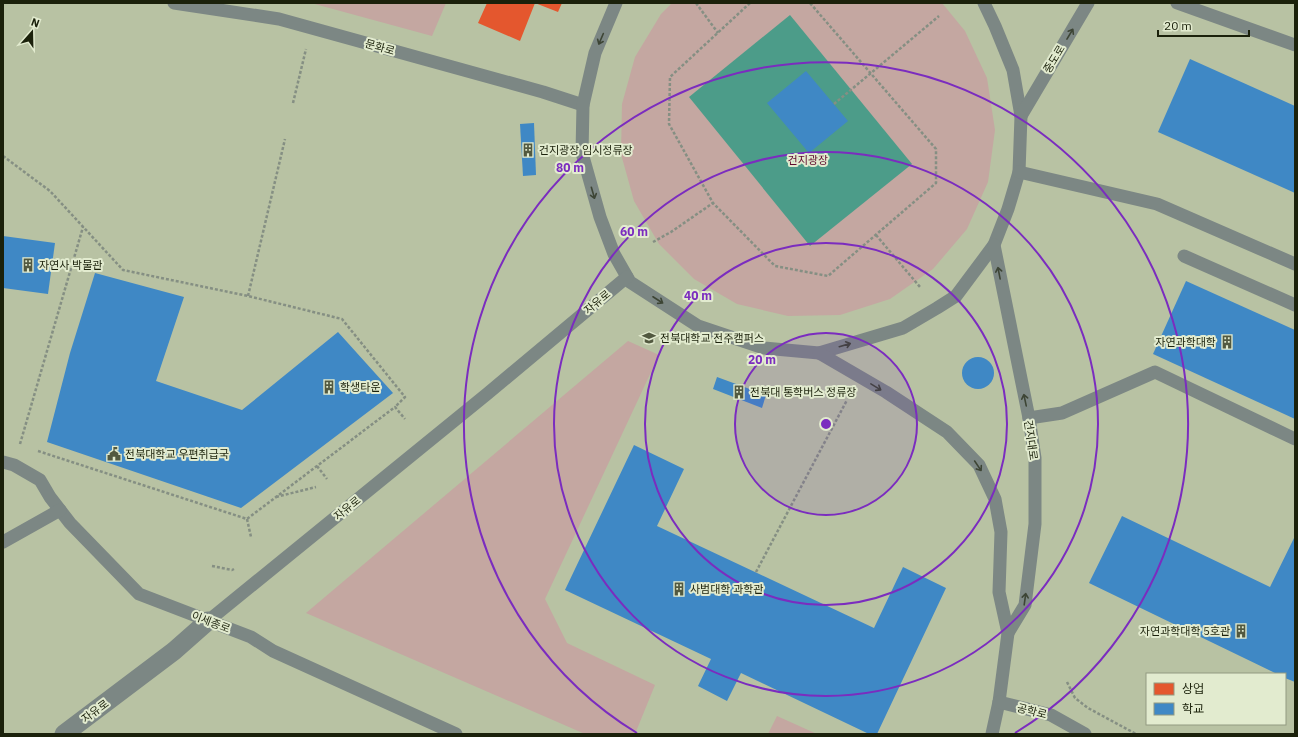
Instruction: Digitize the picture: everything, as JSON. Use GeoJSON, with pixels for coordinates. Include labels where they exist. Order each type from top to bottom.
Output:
{"type":"FeatureCollection","features":[{"type":"Feature","properties":{"kind":"street","name":"자유로"},"geometry":{"type":"LineString","coordinates":[[64,734],[174,651],[208,621]]}},
{"type":"Feature","properties":{"kind":"lane","name":"문화로"},"geometry":{"type":"LineString","coordinates":[[174,3],[279,19],[543,92],[582,105]]}},
{"type":"Feature","properties":{"kind":"lane"},"geometry":{"type":"LineString","coordinates":[[616,3],[595,54],[582,105],[582,153],[600,217],[614,254],[627,278],[630,282],[698,326],[764,348],[819,352],[903,328],[950,300],[956,296],[994,245],[1008,209],[1019,172],[1021,116],[1013,70],[984,3]]}},
{"type":"Feature","properties":{"kind":"lane","name":"중도로"},"geometry":{"type":"LineString","coordinates":[[1021,116],[1088,3]]}},
{"type":"Feature","properties":{"kind":"lane"},"geometry":{"type":"LineString","coordinates":[[1177,3],[1295,45]]}},
{"type":"Feature","properties":{"kind":"lane"},"geometry":{"type":"LineString","coordinates":[[1019,172],[1157,204],[1295,264]]}},
{"type":"Feature","properties":{"kind":"lane","name":"건지대로"},"geometry":{"type":"LineString","coordinates":[[994,245],[1035,458],[1035,524],[1025,605],[1008,633]]}},
{"type":"Feature","properties":{"kind":"lane"},"geometry":{"type":"LineString","coordinates":[[1184,256],[1295,305]]}},
{"type":"Feature","properties":{"kind":"lane","name":"자유로"},"geometry":{"type":"LineString","coordinates":[[208,621],[627,278]]}},
{"type":"Feature","properties":{"kind":"lane","name":"건지대로"},"geometry":{"type":"LineString","coordinates":[[819,352],[886,392],[947,432],[979,465],[995,500],[1001,532],[999,592],[1008,633],[999,702],[992,734]]}},
{"type":"Feature","properties":{"kind":"lane"},"geometry":{"type":"LineString","coordinates":[[1028,418],[1062,413],[1155,372],[1295,439]]}},
{"type":"Feature","properties":{"kind":"lane","name":"이세종로"},"geometry":{"type":"LineString","coordinates":[[3,462],[14,465],[40,480],[50,497],[70,523],[139,594],[251,637],[273,651],[456,734]]}},
{"type":"Feature","properties":{"kind":"lane"},"geometry":{"type":"LineString","coordinates":[[3,542],[60,510]]}},
{"type":"Feature","properties":{"kind":"lane","name":"공학로"},"geometry":{"type":"LineString","coordinates":[[999,702],[1051,715],[1085,734]]}},
{"type":"Feature","properties":{"kind":"path"},"geometry":{"type":"LineString","coordinates":[[696,3],[718,33]]}},
{"type":"Feature","properties":{"kind":"path"},"geometry":{"type":"LineString","coordinates":[[750,3],[670,76],[669,124],[713,203],[775,266],[828,276],[936,183],[936,149],[810,3]]}},
{"type":"Feature","properties":{"kind":"path"},"geometry":{"type":"LineString","coordinates":[[834,104],[939,16]]}},
{"type":"Feature","properties":{"kind":"path"},"geometry":{"type":"LineString","coordinates":[[294,103],[307,46]]}},
{"type":"Feature","properties":{"kind":"path"},"geometry":{"type":"LineString","coordinates":[[248,296],[285,139]]}},
{"type":"Feature","properties":{"kind":"path"},"geometry":{"type":"LineString","coordinates":[[3,156],[50,191],[123,270],[248,296],[342,319],[405,397],[247,519]]}},
{"type":"Feature","properties":{"kind":"path"},"geometry":{"type":"LineString","coordinates":[[653,242],[671,232],[713,203]]}},
{"type":"Feature","properties":{"kind":"path"},"geometry":{"type":"LineString","coordinates":[[26,447],[20,445],[83,227]]}},
{"type":"Feature","properties":{"kind":"path"},"geometry":{"type":"LineString","coordinates":[[876,235],[920,287]]}},
{"type":"Feature","properties":{"kind":"path"},"geometry":{"type":"LineString","coordinates":[[756,572],[847,400]]}},
{"type":"Feature","properties":{"kind":"path"},"geometry":{"type":"LineString","coordinates":[[394,407],[405,419]]}},
{"type":"Feature","properties":{"kind":"path"},"geometry":{"type":"LineString","coordinates":[[33,449],[247,519]]}},
{"type":"Feature","properties":{"kind":"path"},"geometry":{"type":"LineString","coordinates":[[317,466],[327,479]]}},
{"type":"Feature","properties":{"kind":"path"},"geometry":{"type":"LineString","coordinates":[[275,498],[316,487]]}},
{"type":"Feature","properties":{"kind":"path"},"geometry":{"type":"LineString","coordinates":[[247,519],[251,537]]}},
{"type":"Feature","properties":{"kind":"path"},"geometry":{"type":"LineString","coordinates":[[1067,682],[1074,698],[1088,708],[1136,734]]}},
{"type":"Feature","properties":{"kind":"green space"},"geometry":{"type":"Polygon","coordinates":[[[311,3],[446,3],[432,36],[311,3]]]}},
{"type":"Feature","properties":{"kind":"green space","name":"건지광장"},"geometry":{"type":"Polygon","coordinates":[[[672,3],[942,3],[965,31],[987,78],[995,130],[988,182],[967,229],[933,269],[890,299],[840,315],[788,316],[737,304],[694,279],[659,244],[634,201],[621,154],[622,104],[635,57],[661,14],[672,3]]]}},
{"type":"Feature","properties":{"kind":"green space"},"geometry":{"type":"Polygon","coordinates":[[[628,341],[659,355],[545,599],[567,643],[655,685],[635,734],[585,734],[306,613],[628,341]]]}},
{"type":"Feature","properties":{"kind":"green space"},"geometry":{"type":"Polygon","coordinates":[[[777,716],[817,734],[768,734],[777,716]]]}},
{"type":"Feature","properties":{"kind":"water"},"geometry":{"type":"Polygon","coordinates":[[[790,15],[912,164],[810,246],[689,97],[790,15]]]}},
{"type":"Feature","properties":{"kind":"building: 상업"},"geometry":{"type":"Polygon","coordinates":[[[487,3],[535,3],[520,41],[478,23],[487,3]]]}},
{"type":"Feature","properties":{"kind":"building: 상업"},"geometry":{"type":"Polygon","coordinates":[[[535,3],[562,3],[558,12],[535,3]]]}},
{"type":"Feature","properties":{"kind":"building: 학교"},"geometry":{"type":"Polygon","coordinates":[[[1190,59],[1295,106],[1295,193],[1158,132],[1190,59]]]}},
{"type":"Feature","properties":{"kind":"building: 학교"},"geometry":{"type":"Polygon","coordinates":[[[806,71],[848,121],[809,153],[767,103],[806,71]]]}},
{"type":"Feature","properties":{"kind":"building: 학교","name":"건지광장 임시정류장"},"geometry":{"type":"Polygon","coordinates":[[[534,123],[536,175],[523,176],[520,124],[534,123]]]}},
{"type":"Feature","properties":{"kind":"building: 학교","name":"자연사 박물관"},"geometry":{"type":"Polygon","coordinates":[[[3,236],[55,243],[48,294],[3,288],[3,236]]]}},
{"type":"Feature","properties":{"kind":"building: 학교","name":"학생타운"},"geometry":{"type":"Polygon","coordinates":[[[95,273],[184,297],[156,381],[242,410],[338,332],[393,393],[241,508],[47,442],[70,353],[95,273]]]}},
{"type":"Feature","properties":{"kind":"building: 학교","name":"자연과학대학"},"geometry":{"type":"Polygon","coordinates":[[[1186,281],[1295,330],[1295,419],[1153,354],[1186,281]]]}},
{"type":"Feature","properties":{"kind":"building: 학교"},"geometry":{"type":"Polygon","coordinates":[[[975,357],[981,357],[991,364],[994,373],[993,379],[987,386],[981,389],[975,389],[965,382],[962,376],[962,370],[969,360],[975,357]]]}},
{"type":"Feature","properties":{"kind":"building: 학교","name":"전북대 통학버스 정류장"},"geometry":{"type":"Polygon","coordinates":[[[717,377],[766,395],[762,408],[713,389],[717,377]]]}},
{"type":"Feature","properties":{"kind":"building: 학교","name":"사범대학 과학관"},"geometry":{"type":"Polygon","coordinates":[[[634,445],[684,469],[657,526],[874,628],[903,567],[946,588],[877,734],[869,734],[741,673],[727,701],[698,686],[711,659],[565,590],[634,445]]]}},
{"type":"Feature","properties":{"kind":"building: 학교","name":"자연과학대학 5호관"},"geometry":{"type":"Polygon","coordinates":[[[1122,516],[1270,587],[1295,536],[1295,682],[1286,678],[1286,673],[1275,673],[1089,583],[1122,516]]]}},
{"type":"Feature","properties":{"kind":"place","name":"건지광장 임시정류장"},"geometry":{"type":"Point","coordinates":[528,150]}},
{"type":"Feature","properties":{"kind":"place","name":"자연사 박물관"},"geometry":{"type":"Point","coordinates":[28,265]}},
{"type":"Feature","properties":{"kind":"place","name":"전북대학교 전주캠퍼스"},"geometry":{"type":"Point","coordinates":[649,338]}},
{"type":"Feature","properties":{"kind":"place","name":"자연과학대학"},"geometry":{"type":"Point","coordinates":[1227,342]}},
{"type":"Feature","properties":{"kind":"place","name":"학생타운"},"geometry":{"type":"Point","coordinates":[329,387]}},
{"type":"Feature","properties":{"kind":"place","name":"전북대 통학버스 정류장"},"geometry":{"type":"Point","coordinates":[739,392]}},
{"type":"Feature","properties":{"kind":"place","name":"전북대학교 우편취급국"},"geometry":{"type":"Point","coordinates":[114,454]}},
{"type":"Feature","properties":{"kind":"place","name":"사범대학 과학관"},"geometry":{"type":"Point","coordinates":[679,589]}},
{"type":"Feature","properties":{"kind":"place","name":"자연과학대학 5호관"},"geometry":{"type":"Point","coordinates":[1241,631]}}]}
